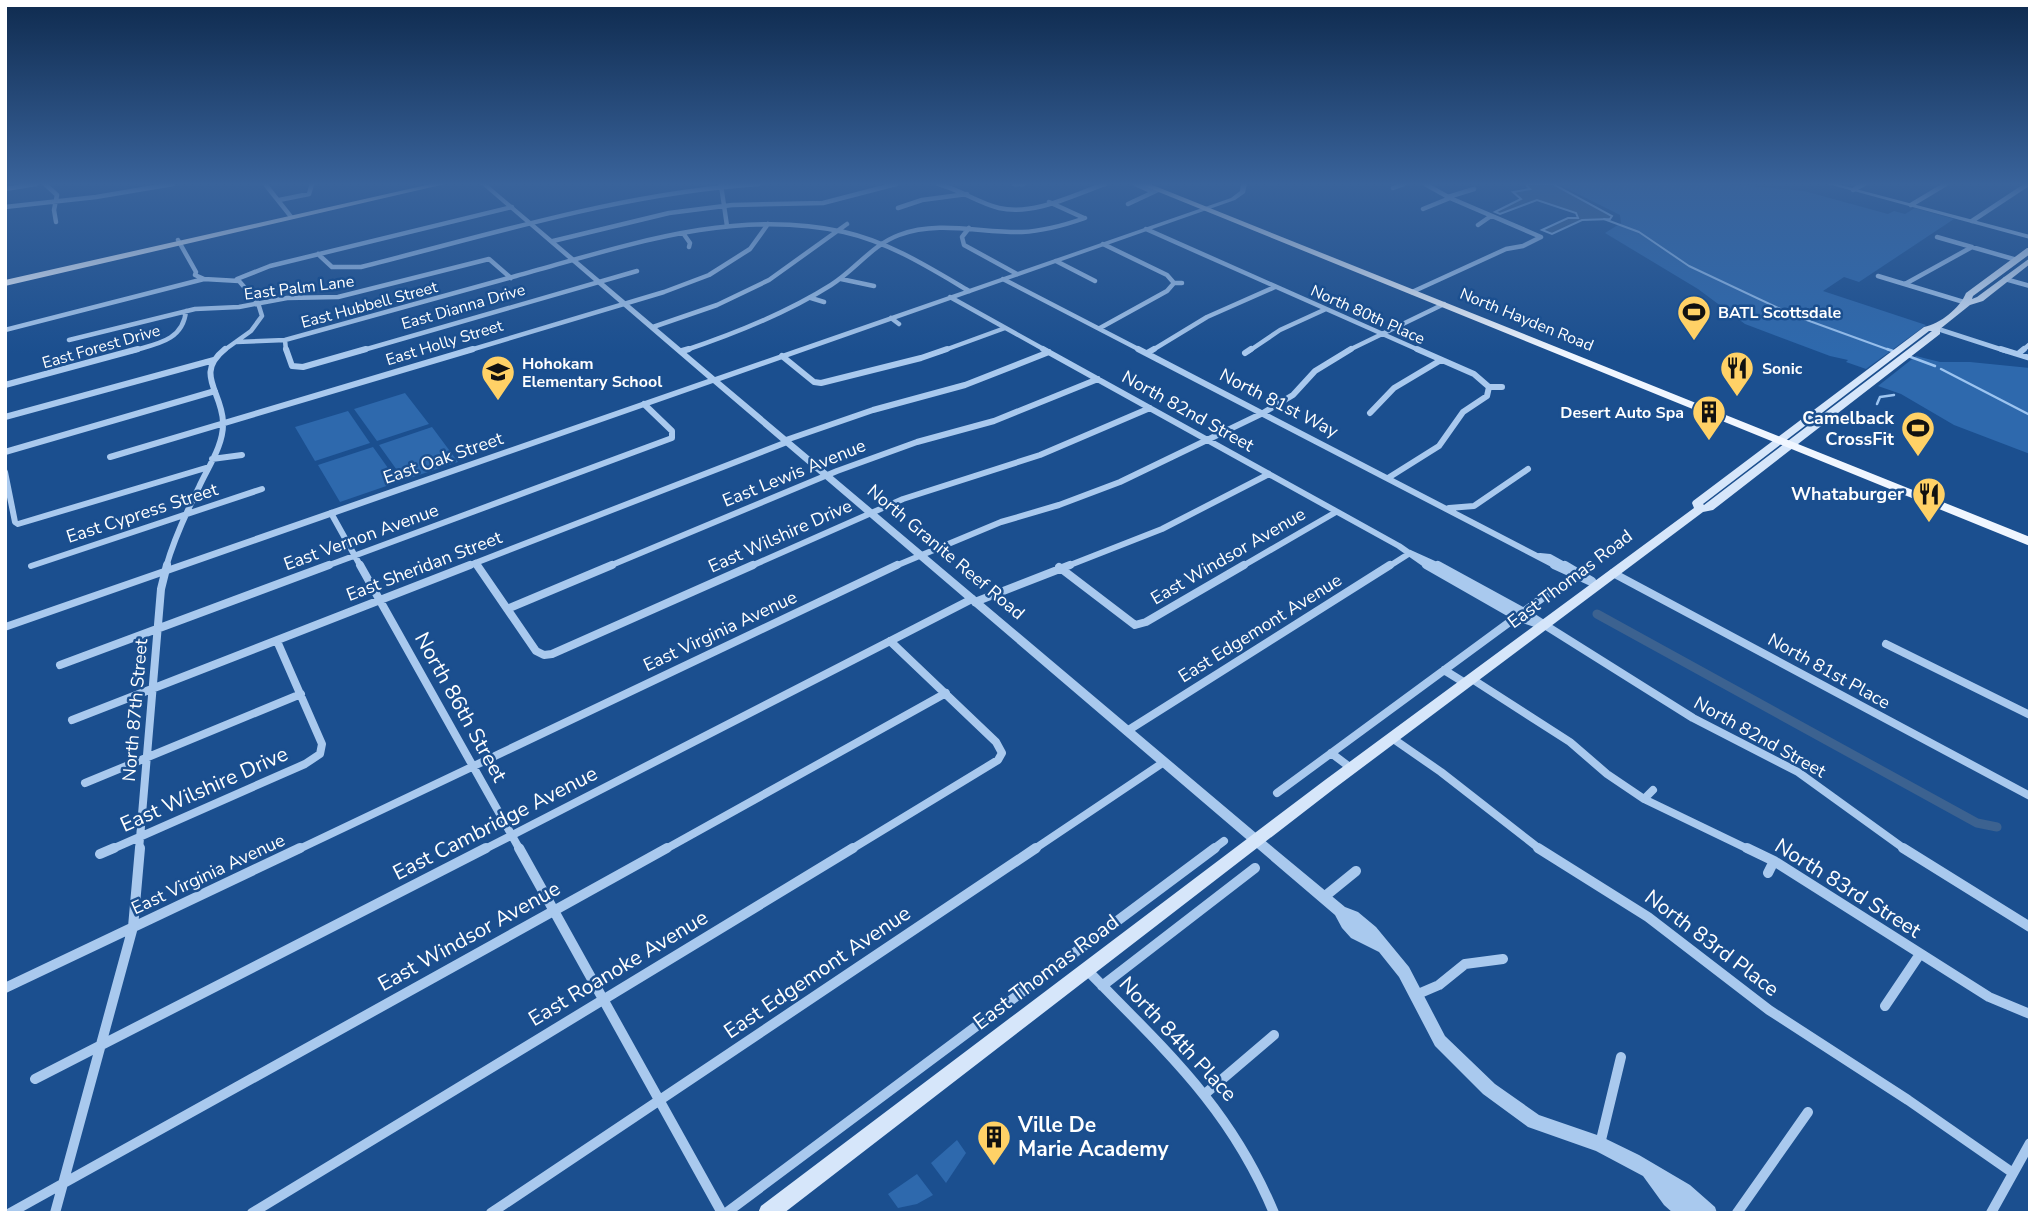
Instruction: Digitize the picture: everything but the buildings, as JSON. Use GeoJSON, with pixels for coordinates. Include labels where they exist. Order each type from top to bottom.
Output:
{"type":"FeatureCollection","features":[{"type":"Feature","properties":{"kind":"main road"},"geometry":{"type":"LineString","coordinates":[[5,281],[184,241]]}},
{"type":"Feature","properties":{"kind":"main road","name":"North Hayden Road"},"geometry":{"type":"LineString","coordinates":[[1288,241],[2030,542]]}},
{"type":"Feature","properties":{"kind":"main road","name":"East Thomas Road"},"geometry":{"type":"LineString","coordinates":[[1967,303],[1969,295],[2030,250]]}},
{"type":"Feature","properties":{"kind":"main road","name":"East Thomas Road"},"geometry":{"type":"LineString","coordinates":[[1786,442],[1830,402],[1927,329],[1935,328],[1967,303],[1980,299],[2030,260]]}},
{"type":"Feature","properties":{"kind":"main road","name":"East Thomas Road"},"geometry":{"type":"LineString","coordinates":[[768,1213],[1351,768],[1700,509],[1697,503],[1786,442],[1831,415],[1937,332],[1935,328]]}},
{"type":"Feature","properties":{"kind":"main road","name":"North Hayden Road"},"geometry":{"type":"LineString","coordinates":[[1632,381],[1667,391],[1697,406]]}},
{"type":"Feature","properties":{"kind":"main road"},"geometry":{"type":"LineString","coordinates":[[1841,407],[1840,400],[1858,387],[1856,383]]}},
{"type":"Feature","properties":{"kind":"main road"},"geometry":{"type":"LineString","coordinates":[[1830,402],[1831,415]]}},
{"type":"Feature","properties":{"kind":"street"},"geometry":{"type":"LineString","coordinates":[[179,242],[196,272],[194,274],[199,278],[237,279],[270,266],[372,241]]}},
{"type":"Feature","properties":{"kind":"street"},"geometry":{"type":"LineString","coordinates":[[318,254],[332,267],[361,267],[454,241]]}},
{"type":"Feature","properties":{"kind":"street"},"geometry":{"type":"LineString","coordinates":[[553,242],[557,241]]}},
{"type":"Feature","properties":{"kind":"street","name":"East Hubbell Street"},"geometry":{"type":"LineString","coordinates":[[236,342],[285,340],[653,241]]}},
{"type":"Feature","properties":{"kind":"street"},"geometry":{"type":"LineString","coordinates":[[688,241],[689,247]]}},
{"type":"Feature","properties":{"kind":"street","name":"East Holly Street"},"geometry":{"type":"LineString","coordinates":[[110,457],[689,282],[726,265],[758,241]]}},
{"type":"Feature","properties":{"kind":"street"},"geometry":{"type":"LineString","coordinates":[[653,327],[717,305],[769,280],[822,241]]}},
{"type":"Feature","properties":{"kind":"street"},"geometry":{"type":"LineString","coordinates":[[871,241],[969,291]]}},
{"type":"Feature","properties":{"kind":"street"},"geometry":{"type":"LineString","coordinates":[[682,351],[741,331],[811,298],[841,279],[888,241]]}},
{"type":"Feature","properties":{"kind":"street"},"geometry":{"type":"LineString","coordinates":[[963,241],[964,244],[1017,274]]}},
{"type":"Feature","properties":{"kind":"street","name":"East Oak Street"},"geometry":{"type":"LineString","coordinates":[[5,627],[1112,241]]}},
{"type":"Feature","properties":{"kind":"street","name":"North 80th Place"},"geometry":{"type":"LineString","coordinates":[[1173,241],[1474,374],[1489,387]]}},
{"type":"Feature","properties":{"kind":"street"},"geometry":{"type":"LineString","coordinates":[[1412,292],[1505,250],[1537,241]]}},
{"type":"Feature","properties":{"kind":"street"},"geometry":{"type":"LineString","coordinates":[[1950,241],[2017,260]]}},
{"type":"Feature","properties":{"kind":"street","name":"North Granite Reef Road"},"geometry":{"type":"LineString","coordinates":[[553,242],[1324,897],[1340,911],[1345,924],[1362,938],[1381,946],[1399,965],[1418,994],[1429,1023],[1449,1053],[1489,1089],[1534,1121],[1600,1144],[1684,1191],[1709,1213]]}},
{"type":"Feature","properties":{"kind":"street"},"geometry":{"type":"LineString","coordinates":[[1103,244],[1167,275],[1174,282],[1182,283]]}},
{"type":"Feature","properties":{"kind":"street"},"geometry":{"type":"LineString","coordinates":[[1905,284],[1972,247]]}},
{"type":"Feature","properties":{"kind":"street","name":"East Palm Lane"},"geometry":{"type":"LineString","coordinates":[[69,340],[186,311],[287,298],[338,297],[489,259],[511,278]]}},
{"type":"Feature","properties":{"kind":"street"},"geometry":{"type":"LineString","coordinates":[[1056,261],[1096,281]]}},
{"type":"Feature","properties":{"kind":"street","name":"East Dianna Drive"},"geometry":{"type":"LineString","coordinates":[[285,340],[286,355],[292,366],[296,367],[637,271]]}},
{"type":"Feature","properties":{"kind":"street"},"geometry":{"type":"LineString","coordinates":[[1878,276],[1967,303]]}},
{"type":"Feature","properties":{"kind":"street"},"geometry":{"type":"LineString","coordinates":[[5,330],[189,285],[206,278]]}},
{"type":"Feature","properties":{"kind":"street"},"geometry":{"type":"LineString","coordinates":[[5,417],[215,359],[260,322],[262,314],[258,303],[246,284],[237,279]]}},
{"type":"Feature","properties":{"kind":"street"},"geometry":{"type":"LineString","coordinates":[[841,279],[874,286]]}},
{"type":"Feature","properties":{"kind":"street","name":"North 81st Way"},"geometry":{"type":"LineString","coordinates":[[1003,279],[1540,556],[1544,561],[1598,585]]}},
{"type":"Feature","properties":{"kind":"street"},"geometry":{"type":"LineString","coordinates":[[2005,279],[2030,286]]}},
{"type":"Feature","properties":{"kind":"street"},"geometry":{"type":"LineString","coordinates":[[1100,328],[1167,292],[1174,282]]}},
{"type":"Feature","properties":{"kind":"street"},"geometry":{"type":"LineString","coordinates":[[1146,353],[1207,317],[1276,287]]}},
{"type":"Feature","properties":{"kind":"street","name":"North 82nd Street"},"geometry":{"type":"LineString","coordinates":[[950,297],[1269,474],[1409,553],[1415,559],[1542,625],[1693,718],[1797,772],[1927,865],[2030,927]]}},
{"type":"Feature","properties":{"kind":"street"},"geometry":{"type":"LineString","coordinates":[[811,298],[824,302]]}},
{"type":"Feature","properties":{"kind":"street","name":"East Virginia Avenue"},"geometry":{"type":"LineString","coordinates":[[5,988],[920,554],[1001,522],[1091,494],[1208,440],[1293,395],[1315,372],[1336,356],[1444,304]]}},
{"type":"Feature","properties":{"kind":"street"},"geometry":{"type":"LineString","coordinates":[[1245,353],[1275,333],[1326,309]]}},
{"type":"Feature","properties":{"kind":"street","name":"East Forest Drive"},"geometry":{"type":"LineString","coordinates":[[5,385],[163,342],[175,337],[184,328],[186,311]]}},
{"type":"Feature","properties":{"kind":"street"},"geometry":{"type":"LineString","coordinates":[[891,318],[899,324]]}},
{"type":"Feature","properties":{"kind":"street"},"geometry":{"type":"LineString","coordinates":[[782,356],[814,382],[821,383],[920,358],[1004,328]]}},
{"type":"Feature","properties":{"kind":"street"},"geometry":{"type":"LineString","coordinates":[[1935,328],[2030,358]]}},
{"type":"Feature","properties":{"kind":"street"},"geometry":{"type":"LineString","coordinates":[[2018,354],[2030,344]]}},
{"type":"Feature","properties":{"kind":"street","name":"East Sheridan Street"},"geometry":{"type":"LineString","coordinates":[[72,720],[787,441],[873,410],[965,385],[1049,352]]}},
{"type":"Feature","properties":{"kind":"street"},"geometry":{"type":"LineString","coordinates":[[215,359],[209,375],[222,404],[224,423]]}},
{"type":"Feature","properties":{"kind":"street"},"geometry":{"type":"LineString","coordinates":[[1370,413],[1384,394],[1399,382],[1441,360]]}},
{"type":"Feature","properties":{"kind":"street","name":"East Lewis Avenue"},"geometry":{"type":"LineString","coordinates":[[507,609],[827,475],[917,442],[994,421],[1098,379]]}},
{"type":"Feature","properties":{"kind":"street"},"geometry":{"type":"LineString","coordinates":[[1388,478],[1439,446],[1463,412],[1487,396],[1489,387],[1502,387]]}},
{"type":"Feature","properties":{"kind":"street"},"geometry":{"type":"LineString","coordinates":[[5,452],[215,391]]}},
{"type":"Feature","properties":{"kind":"street","name":"East Vernon Avenue"},"geometry":{"type":"LineString","coordinates":[[60,665],[673,436],[672,431],[645,404]]}},
{"type":"Feature","properties":{"kind":"street","name":"East Wilshire Drive"},"geometry":{"type":"LineString","coordinates":[[507,609],[537,651],[544,655],[556,653],[871,513],[938,486],[1040,456],[1150,408]]}},
{"type":"Feature","properties":{"kind":"street","name":"North 87th Street"},"geometry":{"type":"LineString","coordinates":[[55,1213],[133,928],[164,571],[186,514],[211,463],[224,423]]}},
{"type":"Feature","properties":{"kind":"street"},"geometry":{"type":"LineString","coordinates":[[5,472],[15,522],[18,524],[242,455]]}},
{"type":"Feature","properties":{"kind":"street"},"geometry":{"type":"LineString","coordinates":[[1447,508],[1474,506],[1528,469]]}},
{"type":"Feature","properties":{"kind":"street","name":"East Cambridge Avenue"},"geometry":{"type":"LineString","coordinates":[[34,1079],[890,640],[1027,578],[1166,528],[1269,474]]}},
{"type":"Feature","properties":{"kind":"street","name":"East Cypress Street"},"geometry":{"type":"LineString","coordinates":[[31,566],[262,489]]}},
{"type":"Feature","properties":{"kind":"street"},"geometry":{"type":"LineString","coordinates":[[1474,506],[1478,524]]}},
{"type":"Feature","properties":{"kind":"street","name":"East Windsor Avenue"},"geometry":{"type":"LineString","coordinates":[[1059,567],[1135,625],[1146,622],[1336,512]]}},
{"type":"Feature","properties":{"kind":"street","name":"North 86th Street"},"geometry":{"type":"LineString","coordinates":[[331,513],[724,1213]]}},
{"type":"Feature","properties":{"kind":"street","name":"East Edgemont Avenue"},"geometry":{"type":"LineString","coordinates":[[1127,731],[1409,553]]}},
{"type":"Feature","properties":{"kind":"street"},"geometry":{"type":"LineString","coordinates":[[475,563],[507,609]]}},
{"type":"Feature","properties":{"kind":"street","name":"North 81st Place"},"geometry":{"type":"LineString","coordinates":[[1613,573],[2030,796]]}},
{"type":"Feature","properties":{"kind":"street","name":"East Thomas Road"},"geometry":{"type":"LineString","coordinates":[[1277,793],[1549,593]]}},
{"type":"Feature","properties":{"kind":"street"},"geometry":{"type":"LineString","coordinates":[[890,640],[946,693]]}},
{"type":"Feature","properties":{"kind":"street"},"geometry":{"type":"LineString","coordinates":[[85,783],[301,694],[277,641]]}},
{"type":"Feature","properties":{"kind":"street"},"geometry":{"type":"LineString","coordinates":[[1886,644],[2030,715]]}},
{"type":"Feature","properties":{"kind":"street"},"geometry":{"type":"LineString","coordinates":[[1444,670],[1468,681]]}},
{"type":"Feature","properties":{"kind":"street","name":"North 83rd Street"},"geometry":{"type":"LineString","coordinates":[[1468,681],[1570,742],[1598,767],[1644,799],[1774,862],[1989,997],[2030,1014]]}},
{"type":"Feature","properties":{"kind":"street","name":"East Windsor Avenue"},"geometry":{"type":"LineString","coordinates":[[10,1213],[946,693]]}},
{"type":"Feature","properties":{"kind":"street","name":"East Roanoke Avenue"},"geometry":{"type":"LineString","coordinates":[[251,1213],[994,762],[1002,752],[996,742],[946,693]]}},
{"type":"Feature","properties":{"kind":"street","name":"East Wilshire Drive"},"geometry":{"type":"LineString","coordinates":[[100,854],[305,764],[320,754],[322,744],[301,694]]}},
{"type":"Feature","properties":{"kind":"street","name":"North 83rd Place"},"geometry":{"type":"LineString","coordinates":[[1392,738],[1441,772],[1533,845],[1648,917],[1769,1010],[1908,1100],[2012,1173]]}},
{"type":"Feature","properties":{"kind":"street"},"geometry":{"type":"LineString","coordinates":[[1331,753],[1351,768]]}},
{"type":"Feature","properties":{"kind":"street","name":"East Edgemont Avenue"},"geometry":{"type":"LineString","coordinates":[[491,1213],[1164,762]]}},
{"type":"Feature","properties":{"kind":"street"},"geometry":{"type":"LineString","coordinates":[[1644,799],[1653,790]]}},
{"type":"Feature","properties":{"kind":"street","name":"East Thomas Road"},"geometry":{"type":"LineString","coordinates":[[724,1213],[1224,841]]}},
{"type":"Feature","properties":{"kind":"street"},"geometry":{"type":"LineString","coordinates":[[1768,873],[1774,862]]}},
{"type":"Feature","properties":{"kind":"street"},"geometry":{"type":"LineString","coordinates":[[1102,986],[1255,868]]}},
{"type":"Feature","properties":{"kind":"street"},"geometry":{"type":"LineString","coordinates":[[1324,897],[1356,871]]}},
{"type":"Feature","properties":{"kind":"street"},"geometry":{"type":"LineString","coordinates":[[1885,1006],[1920,954]]}},
{"type":"Feature","properties":{"kind":"street"},"geometry":{"type":"LineString","coordinates":[[1418,994],[1439,985],[1465,964],[1503,959]]}},
{"type":"Feature","properties":{"kind":"street","name":"North 84th Place"},"geometry":{"type":"LineString","coordinates":[[1086,970],[1206,1093],[1252,1158],[1274,1213]]}},
{"type":"Feature","properties":{"kind":"street"},"geometry":{"type":"LineString","coordinates":[[1206,1093],[1273,1035]]}},
{"type":"Feature","properties":{"kind":"street"},"geometry":{"type":"LineString","coordinates":[[1600,1144],[1621,1058]]}},
{"type":"Feature","properties":{"kind":"street"},"geometry":{"type":"LineString","coordinates":[[1737,1213],[1808,1112]]}},
{"type":"Feature","properties":{"kind":"street"},"geometry":{"type":"LineString","coordinates":[[1991,1213],[2030,1143]]}},
{"type":"Feature","properties":{"kind":"street","name":"North Granite Reef Road"},"geometry":{"type":"LineString","coordinates":[[1650,1172],[1670,1199],[1686,1213]]}},
{"type":"Feature","properties":{"kind":"shaded area"},"geometry":{"type":"Polygon","coordinates":[[[1618,241],[1921,241],[1859,282],[1844,277],[1823,291],[1926,325],[1866,369],[1846,362],[1848,360],[1830,356],[1745,324],[1698,289],[1618,241]]]}},
{"type":"Feature","properties":{"kind":"shaded area"},"geometry":{"type":"Polygon","coordinates":[[[1916,356],[1940,362],[2030,368],[2030,454],[1954,425],[1901,394],[1878,386],[1916,356]]]}},
{"type":"Feature","properties":{"kind":"shaded area"},"geometry":{"type":"Polygon","coordinates":[[[405,393],[429,424],[377,441],[354,409],[405,393]]]}},
{"type":"Feature","properties":{"kind":"shaded area"},"geometry":{"type":"Polygon","coordinates":[[[348,411],[370,443],[315,461],[295,427],[348,411]]]}},
{"type":"Feature","properties":{"kind":"shaded area"},"geometry":{"type":"Polygon","coordinates":[[[432,427],[458,462],[404,480],[379,445],[432,427]]]}},
{"type":"Feature","properties":{"kind":"shaded area"},"geometry":{"type":"Polygon","coordinates":[[[373,447],[398,482],[340,502],[318,465],[373,447]]]}},
{"type":"Feature","properties":{"kind":"shaded area"},"geometry":{"type":"Polygon","coordinates":[[[957,1140],[966,1153],[946,1183],[931,1163],[957,1140]]]}},
{"type":"Feature","properties":{"kind":"shaded area"},"geometry":{"type":"Polygon","coordinates":[[[917,1174],[933,1195],[917,1204],[898,1208],[888,1194],[917,1174]]]}},
{"type":"Feature","properties":{"kind":"waterway"},"geometry":{"type":"LineString","coordinates":[[1652,241],[1689,266],[1793,315],[1892,351]]}},
{"type":"Feature","properties":{"kind":"waterway"},"geometry":{"type":"LineString","coordinates":[[1887,349],[1896,352]]}},
{"type":"Feature","properties":{"kind":"waterway"},"geometry":{"type":"LineString","coordinates":[[1908,356],[1935,366]]}},
{"type":"Feature","properties":{"kind":"waterway"},"geometry":{"type":"LineString","coordinates":[[1941,369],[2030,415]]}},
{"type":"Feature","properties":{"kind":"waterway"},"geometry":{"type":"LineString","coordinates":[[1877,404],[1880,397],[1894,395]]}},
{"type":"Feature","properties":{"kind":"waterway"},"geometry":{"type":"LineString","coordinates":[[1597,614],[1977,823],[1997,827]]}},
{"type":"Feature","properties":{"kind":"place","name":"BATL Scottsdale"},"geometry":{"type":"Point","coordinates":[1694,342]}},
{"type":"Feature","properties":{"kind":"place","name":"Sonic"},"geometry":{"type":"Point","coordinates":[1737,398]}},
{"type":"Feature","properties":{"kind":"place","name":"Hohokam Elementary School"},"geometry":{"type":"Point","coordinates":[498,402]}},
{"type":"Feature","properties":{"kind":"place","name":"Desert Auto Spa"},"geometry":{"type":"Point","coordinates":[1709,442]}},
{"type":"Feature","properties":{"kind":"place","name":"Camelback CrossFit"},"geometry":{"type":"Point","coordinates":[1918,458]}},
{"type":"Feature","properties":{"kind":"place","name":"Whataburger"},"geometry":{"type":"Point","coordinates":[1929,524]}},
{"type":"Feature","properties":{"kind":"place","name":"Ville De Marie Academy"},"geometry":{"type":"Point","coordinates":[994,1167]}}]}
